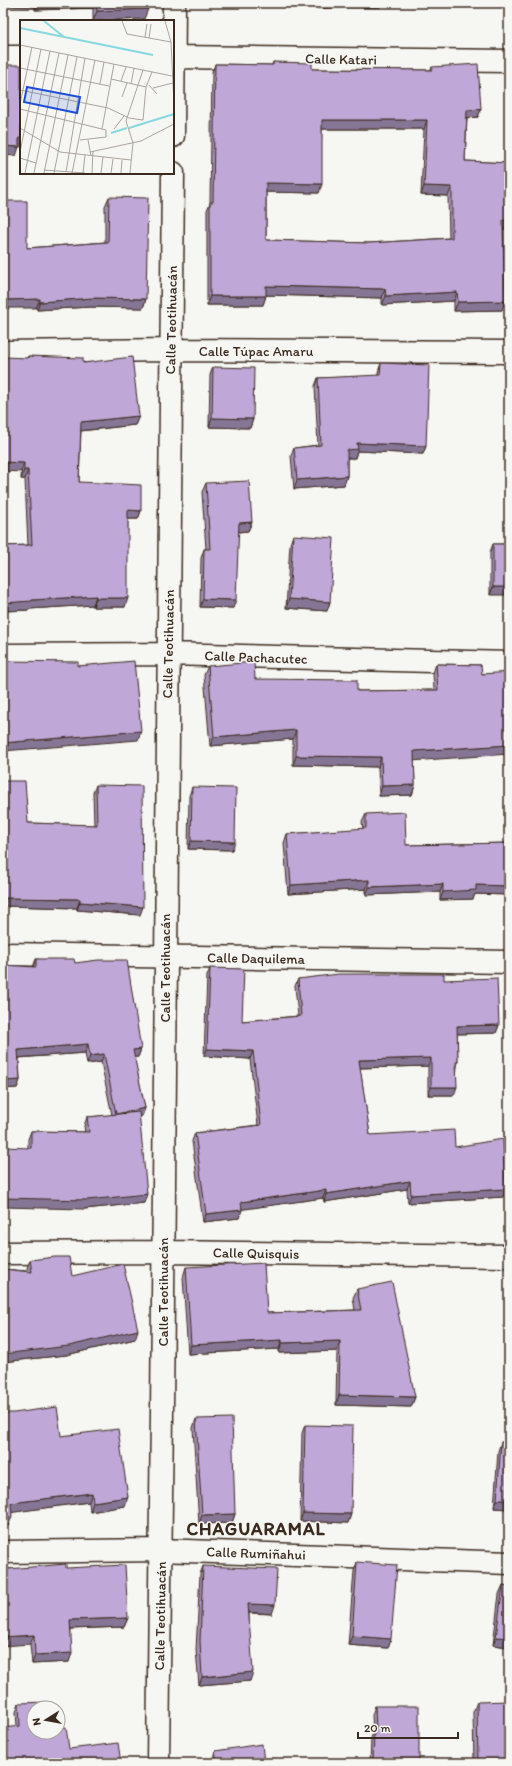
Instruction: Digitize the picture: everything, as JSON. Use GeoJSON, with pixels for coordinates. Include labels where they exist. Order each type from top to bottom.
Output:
{"type":"FeatureCollection","features":[{"type":"Feature","properties":{"kind":"street"},"geometry":{"type":"LineString","coordinates":[[174,3],[174,20]]}},
{"type":"Feature","properties":{"kind":"street"},"geometry":{"type":"LineString","coordinates":[[3,57],[20,57]]}},
{"type":"Feature","properties":{"kind":"street","name":"Calle Katari"},"geometry":{"type":"LineString","coordinates":[[174,57],[509,61]]}},
{"type":"Feature","properties":{"kind":"street","name":"Calle Teotihuacán"},"geometry":{"type":"LineString","coordinates":[[158,1763],[173,174]]}},
{"type":"Feature","properties":{"kind":"street","name":"Calle Túpac Amaru"},"geometry":{"type":"LineString","coordinates":[[3,352],[171,350],[509,352]]}},
{"type":"Feature","properties":{"kind":"street","name":"Calle Pachacutec"},"geometry":{"type":"LineString","coordinates":[[3,655],[168,654],[509,663]]}},
{"type":"Feature","properties":{"kind":"street","name":"Calle Daquilema"},"geometry":{"type":"LineString","coordinates":[[3,954],[509,962]]}},
{"type":"Feature","properties":{"kind":"street","name":"Calle Quisquis"},"geometry":{"type":"LineString","coordinates":[[3,1253],[164,1252],[509,1256]]}},
{"type":"Feature","properties":{"kind":"street","name":"Calle Rumiñahui"},"geometry":{"type":"LineString","coordinates":[[3,1552],[160,1550],[509,1563]]}},
{"type":"Feature","properties":{"kind":"building"},"geometry":{"type":"Polygon","coordinates":[[[96,3],[147,3],[148,9],[97,11],[96,3]]]}},
{"type":"Feature","properties":{"kind":"building"},"geometry":{"type":"Polygon","coordinates":[[[273,62],[312,63],[312,69],[432,70],[432,67],[478,64],[481,109],[467,110],[465,161],[509,163],[509,221],[503,220],[505,301],[458,302],[457,292],[386,296],[385,289],[266,286],[266,296],[210,296],[210,202],[213,202],[215,64],[273,65],[273,62]],[[322,120],[322,184],[266,183],[266,240],[369,243],[452,238],[452,187],[424,186],[427,120],[322,120]]]}},
{"type":"Feature","properties":{"kind":"building"},"geometry":{"type":"Polygon","coordinates":[[[3,65],[20,65],[19,147],[3,146],[3,65]]]}},
{"type":"Feature","properties":{"kind":"building"},"geometry":{"type":"Polygon","coordinates":[[[109,197],[148,198],[146,299],[93,298],[40,302],[40,299],[3,300],[3,201],[27,201],[27,248],[108,242],[109,197]]]}},
{"type":"Feature","properties":{"kind":"building"},"geometry":{"type":"Polygon","coordinates":[[[28,356],[83,358],[83,363],[132,357],[139,416],[81,422],[79,482],[141,485],[141,511],[128,510],[128,598],[96,598],[96,596],[3,603],[3,546],[32,545],[28,470],[24,470],[24,463],[3,462],[3,357],[28,358],[28,356]]]}},
{"type":"Feature","properties":{"kind":"building"},"geometry":{"type":"Polygon","coordinates":[[[381,363],[429,365],[426,446],[357,443],[358,449],[347,450],[347,476],[297,480],[294,448],[321,445],[318,378],[380,375],[381,363]]]}},
{"type":"Feature","properties":{"kind":"building"},"geometry":{"type":"Polygon","coordinates":[[[213,367],[254,368],[253,419],[212,418],[213,367]]]}},
{"type":"Feature","properties":{"kind":"building"},"geometry":{"type":"Polygon","coordinates":[[[249,481],[252,522],[239,523],[236,600],[203,599],[204,549],[210,549],[206,483],[249,481]]]}},
{"type":"Feature","properties":{"kind":"building"},"geometry":{"type":"Polygon","coordinates":[[[293,535],[334,538],[330,602],[289,599],[293,535]]]}},
{"type":"Feature","properties":{"kind":"building"},"geometry":{"type":"Polygon","coordinates":[[[493,544],[509,544],[509,587],[493,587],[493,544]]]}},
{"type":"Feature","properties":{"kind":"building"},"geometry":{"type":"Polygon","coordinates":[[[3,661],[78,662],[78,666],[134,661],[141,731],[3,743],[3,661]]]}},
{"type":"Feature","properties":{"kind":"building"},"geometry":{"type":"Polygon","coordinates":[[[254,662],[255,679],[357,680],[357,691],[438,690],[436,664],[481,665],[482,674],[509,672],[509,745],[414,751],[415,785],[382,786],[381,757],[296,756],[296,730],[214,737],[208,666],[254,662]]]}},
{"type":"Feature","properties":{"kind":"building"},"geometry":{"type":"Polygon","coordinates":[[[3,781],[25,781],[28,823],[97,825],[96,785],[142,786],[143,907],[80,902],[80,899],[5,898],[5,903],[3,903],[3,781]]]}},
{"type":"Feature","properties":{"kind":"building"},"geometry":{"type":"Polygon","coordinates":[[[192,787],[236,788],[235,842],[191,841],[192,787]]]}},
{"type":"Feature","properties":{"kind":"building"},"geometry":{"type":"Polygon","coordinates":[[[405,812],[406,845],[509,843],[509,886],[476,885],[476,890],[443,892],[443,884],[369,887],[369,880],[291,885],[287,834],[366,828],[366,814],[405,812]]]}},
{"type":"Feature","properties":{"kind":"building"},"geometry":{"type":"Polygon","coordinates":[[[36,959],[74,959],[75,963],[98,960],[127,960],[141,1049],[133,1050],[145,1108],[116,1114],[104,1054],[90,1056],[88,1044],[18,1050],[20,1080],[3,1081],[3,965],[36,967],[36,959]]]}},
{"type":"Feature","properties":{"kind":"building"},"geometry":{"type":"Polygon","coordinates":[[[210,968],[244,969],[242,1021],[301,1016],[298,979],[339,974],[444,974],[444,980],[497,978],[499,1025],[457,1026],[457,1087],[431,1087],[431,1058],[359,1060],[370,1135],[454,1130],[455,1147],[503,1139],[505,1189],[411,1195],[410,1181],[326,1194],[326,1190],[241,1202],[242,1210],[206,1214],[195,1133],[261,1125],[253,1051],[207,1049],[210,968]]]}},
{"type":"Feature","properties":{"kind":"building"},"geometry":{"type":"Polygon","coordinates":[[[139,1112],[147,1194],[87,1200],[3,1198],[3,1147],[31,1148],[31,1131],[89,1132],[87,1117],[139,1112]]]}},
{"type":"Feature","properties":{"kind":"building"},"geometry":{"type":"Polygon","coordinates":[[[69,1257],[72,1276],[123,1264],[138,1330],[69,1346],[3,1354],[3,1269],[32,1272],[30,1260],[69,1257]]]}},
{"type":"Feature","properties":{"kind":"building"},"geometry":{"type":"Polygon","coordinates":[[[264,1263],[267,1313],[361,1310],[357,1289],[392,1282],[415,1397],[339,1395],[340,1341],[282,1343],[282,1340],[191,1345],[186,1267],[264,1263]]]}},
{"type":"Feature","properties":{"kind":"building"},"geometry":{"type":"Polygon","coordinates":[[[57,1407],[61,1436],[118,1429],[128,1497],[93,1502],[92,1493],[11,1503],[12,1517],[5,1517],[6,1530],[3,1531],[3,1413],[14,1413],[57,1407]]]}},
{"type":"Feature","properties":{"kind":"building"},"geometry":{"type":"Polygon","coordinates":[[[232,1418],[235,1514],[202,1515],[196,1419],[232,1418]]]}},
{"type":"Feature","properties":{"kind":"building"},"geometry":{"type":"Polygon","coordinates":[[[305,1425],[353,1426],[351,1514],[303,1513],[305,1425]]]}},
{"type":"Feature","properties":{"kind":"building"},"geometry":{"type":"Polygon","coordinates":[[[501,1442],[509,1443],[509,1500],[497,1500],[501,1442]]]}},
{"type":"Feature","properties":{"kind":"building"},"geometry":{"type":"Polygon","coordinates":[[[3,1554],[7,1555],[8,1569],[66,1564],[66,1568],[125,1565],[128,1618],[70,1620],[72,1653],[35,1655],[34,1635],[3,1637],[3,1554]]]}},
{"type":"Feature","properties":{"kind":"building"},"geometry":{"type":"Polygon","coordinates":[[[357,1562],[397,1565],[391,1639],[352,1636],[357,1562]]]}},
{"type":"Feature","properties":{"kind":"building"},"geometry":{"type":"Polygon","coordinates":[[[203,1566],[277,1569],[275,1605],[248,1604],[253,1672],[202,1677],[200,1641],[203,1566]]]}},
{"type":"Feature","properties":{"kind":"building"},"geometry":{"type":"Polygon","coordinates":[[[503,1585],[509,1586],[509,1638],[496,1637],[503,1585]]]}},
{"type":"Feature","properties":{"kind":"building"},"geometry":{"type":"Polygon","coordinates":[[[509,1701],[509,1763],[478,1763],[477,1702],[509,1701]]]}},
{"type":"Feature","properties":{"kind":"building"},"geometry":{"type":"Polygon","coordinates":[[[19,1703],[26,1703],[26,1740],[66,1740],[66,1727],[69,1749],[118,1743],[121,1763],[3,1763],[3,1728],[20,1726],[19,1703]]]}},
{"type":"Feature","properties":{"kind":"building"},"geometry":{"type":"Polygon","coordinates":[[[375,1706],[419,1706],[419,1763],[373,1763],[374,1730],[376,1730],[375,1706]]]}},
{"type":"Feature","properties":{"kind":"building"},"geometry":{"type":"Polygon","coordinates":[[[262,1744],[264,1763],[217,1763],[215,1751],[262,1744]]]}},
{"type":"Feature","properties":{"kind":"district","name":"CHAGUARAMAL"},"geometry":{"type":"Point","coordinates":[256,1529]}}]}
